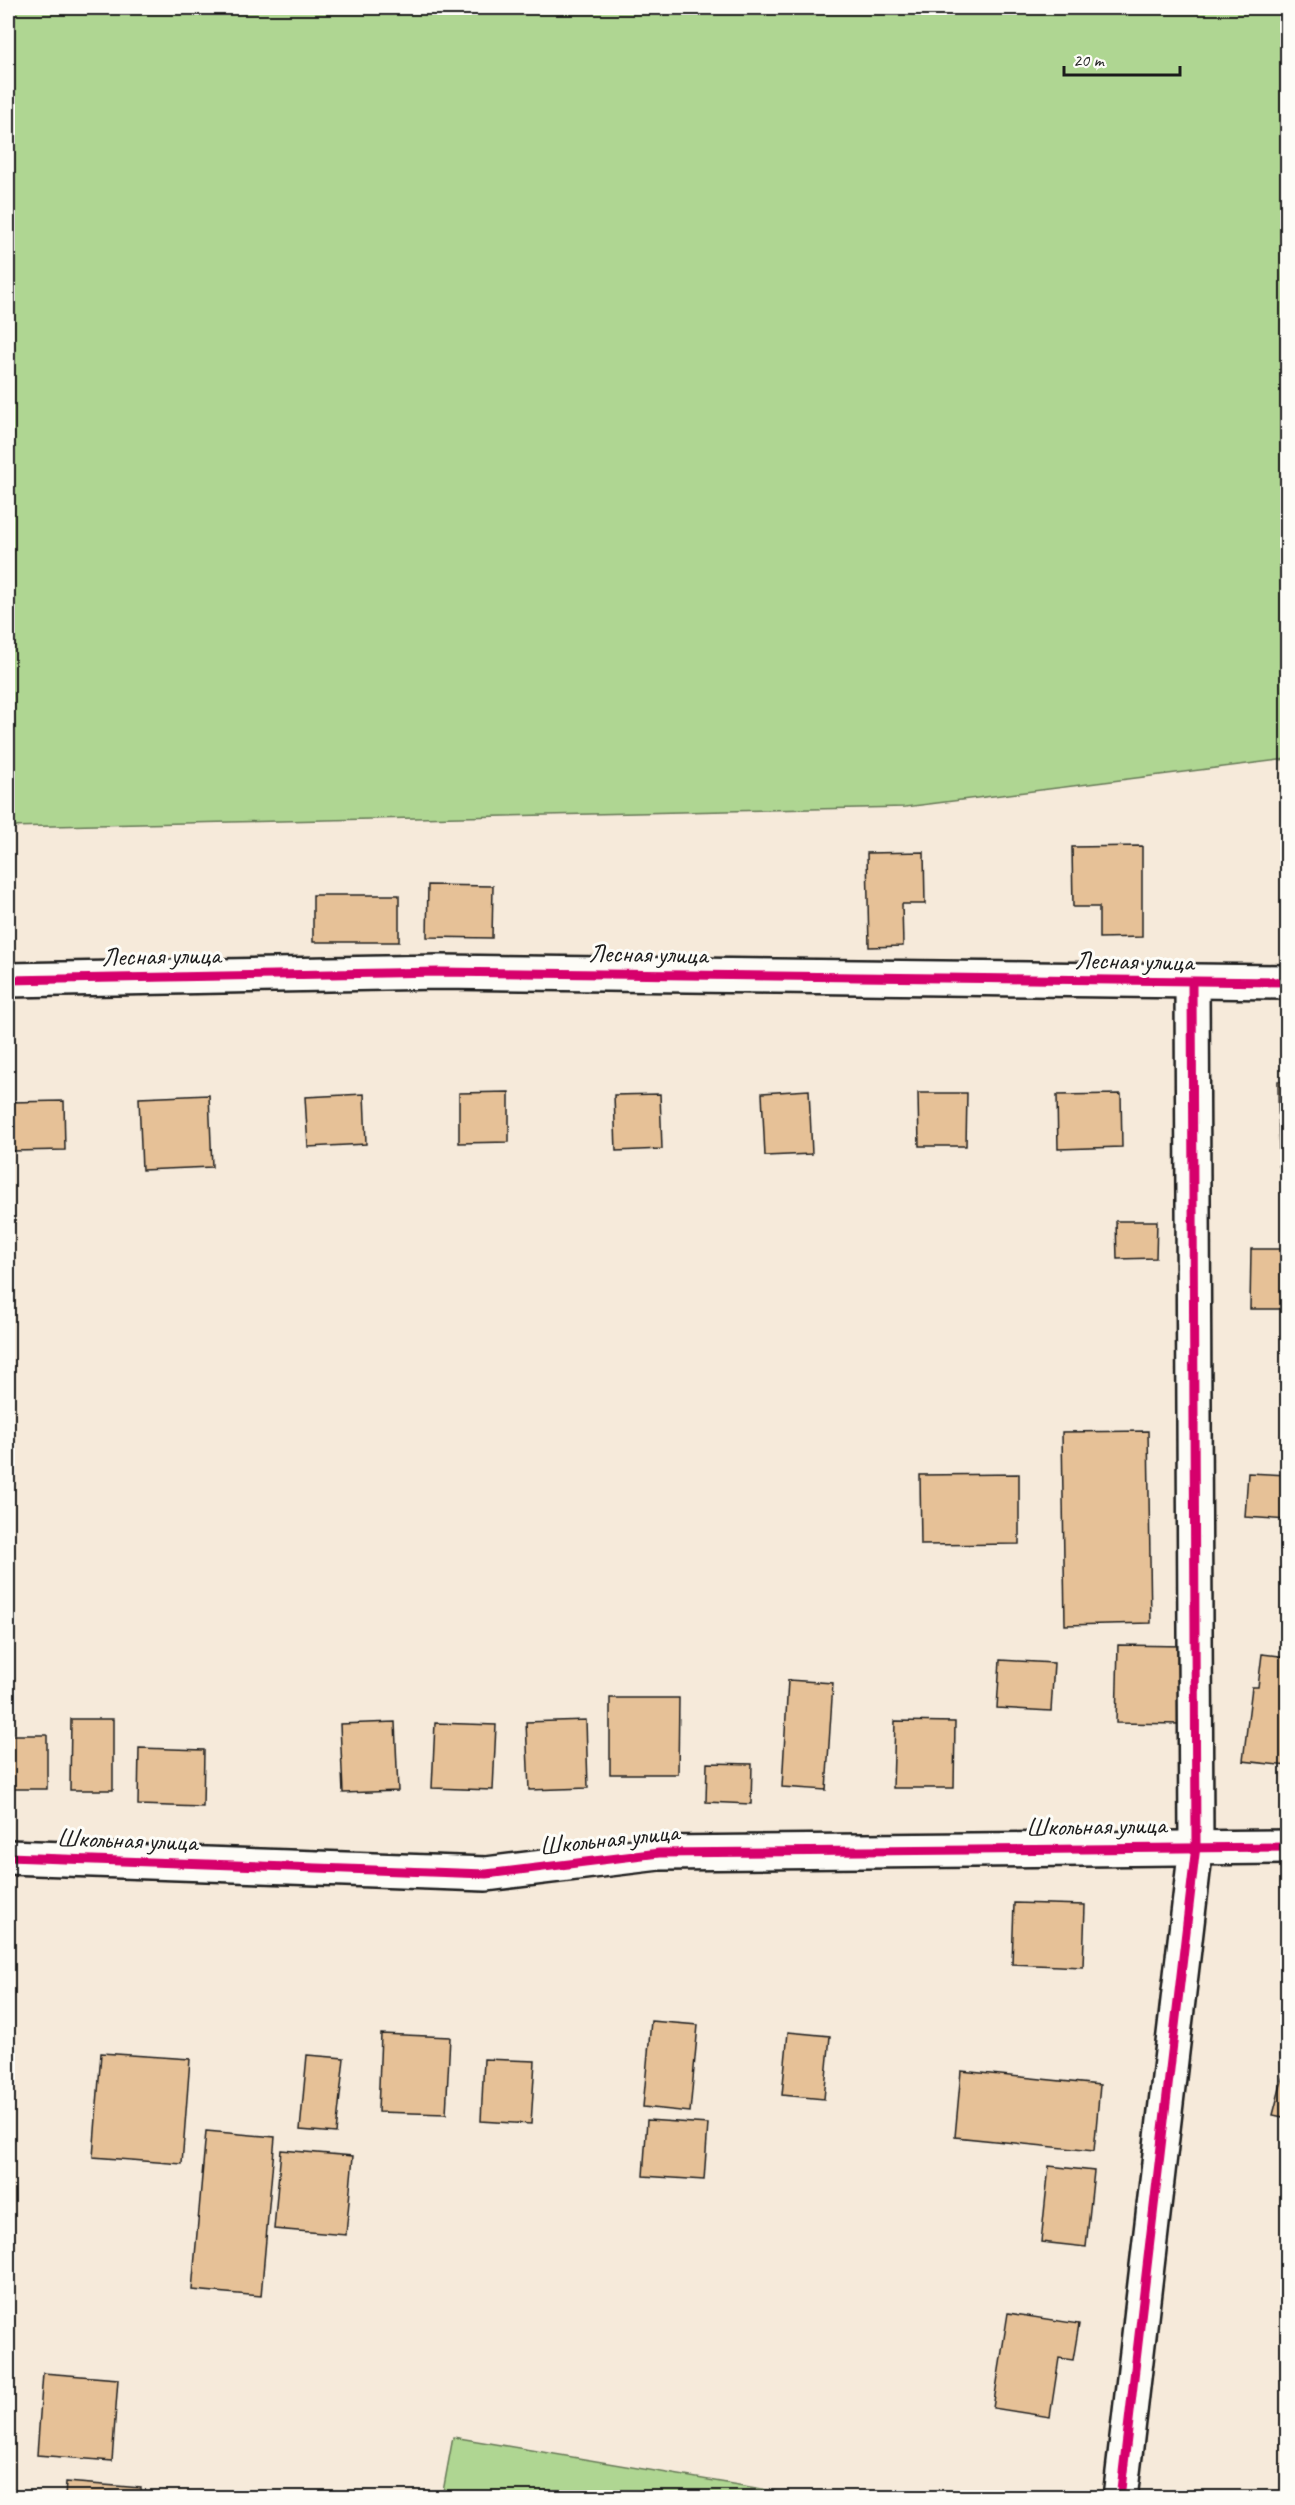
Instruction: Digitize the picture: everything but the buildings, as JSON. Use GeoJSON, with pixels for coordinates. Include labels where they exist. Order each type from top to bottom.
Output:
{"type":"FeatureCollection","features":[{"type":"Feature","properties":{"kind":"street","name":"Лесная улица"},"geometry":{"type":"LineString","coordinates":[[8,980],[440,972],[1287,982]]}},
{"type":"Feature","properties":{"kind":"street"},"geometry":{"type":"LineString","coordinates":[[1120,2498],[1196,1846],[1192,982]]}},
{"type":"Feature","properties":{"kind":"street","name":"Школьная улица"},"geometry":{"type":"LineString","coordinates":[[8,1857],[486,1874],[659,1853],[1196,1846],[1287,1847]]}},
{"type":"Feature","properties":{"kind":"green space"},"geometry":{"type":"Polygon","coordinates":[[[8,8],[1287,8],[1287,759],[905,807],[8,827],[8,8]]]}},
{"type":"Feature","properties":{"kind":"green space"},"geometry":{"type":"Polygon","coordinates":[[[453,2437],[809,2497],[442,2497],[453,2437]]]}},
{"type":"Feature","properties":{"kind":"cycle path"},"geometry":{"type":"LineString","coordinates":[[8,980],[440,972],[1288,982]]}},
{"type":"Feature","properties":{"kind":"cycle path"},"geometry":{"type":"LineString","coordinates":[[1120,2498],[1196,1846],[1192,983]]}},
{"type":"Feature","properties":{"kind":"cycle path"},"geometry":{"type":"LineString","coordinates":[[8,1857],[486,1874],[659,1853],[1288,1847]]}}]}
